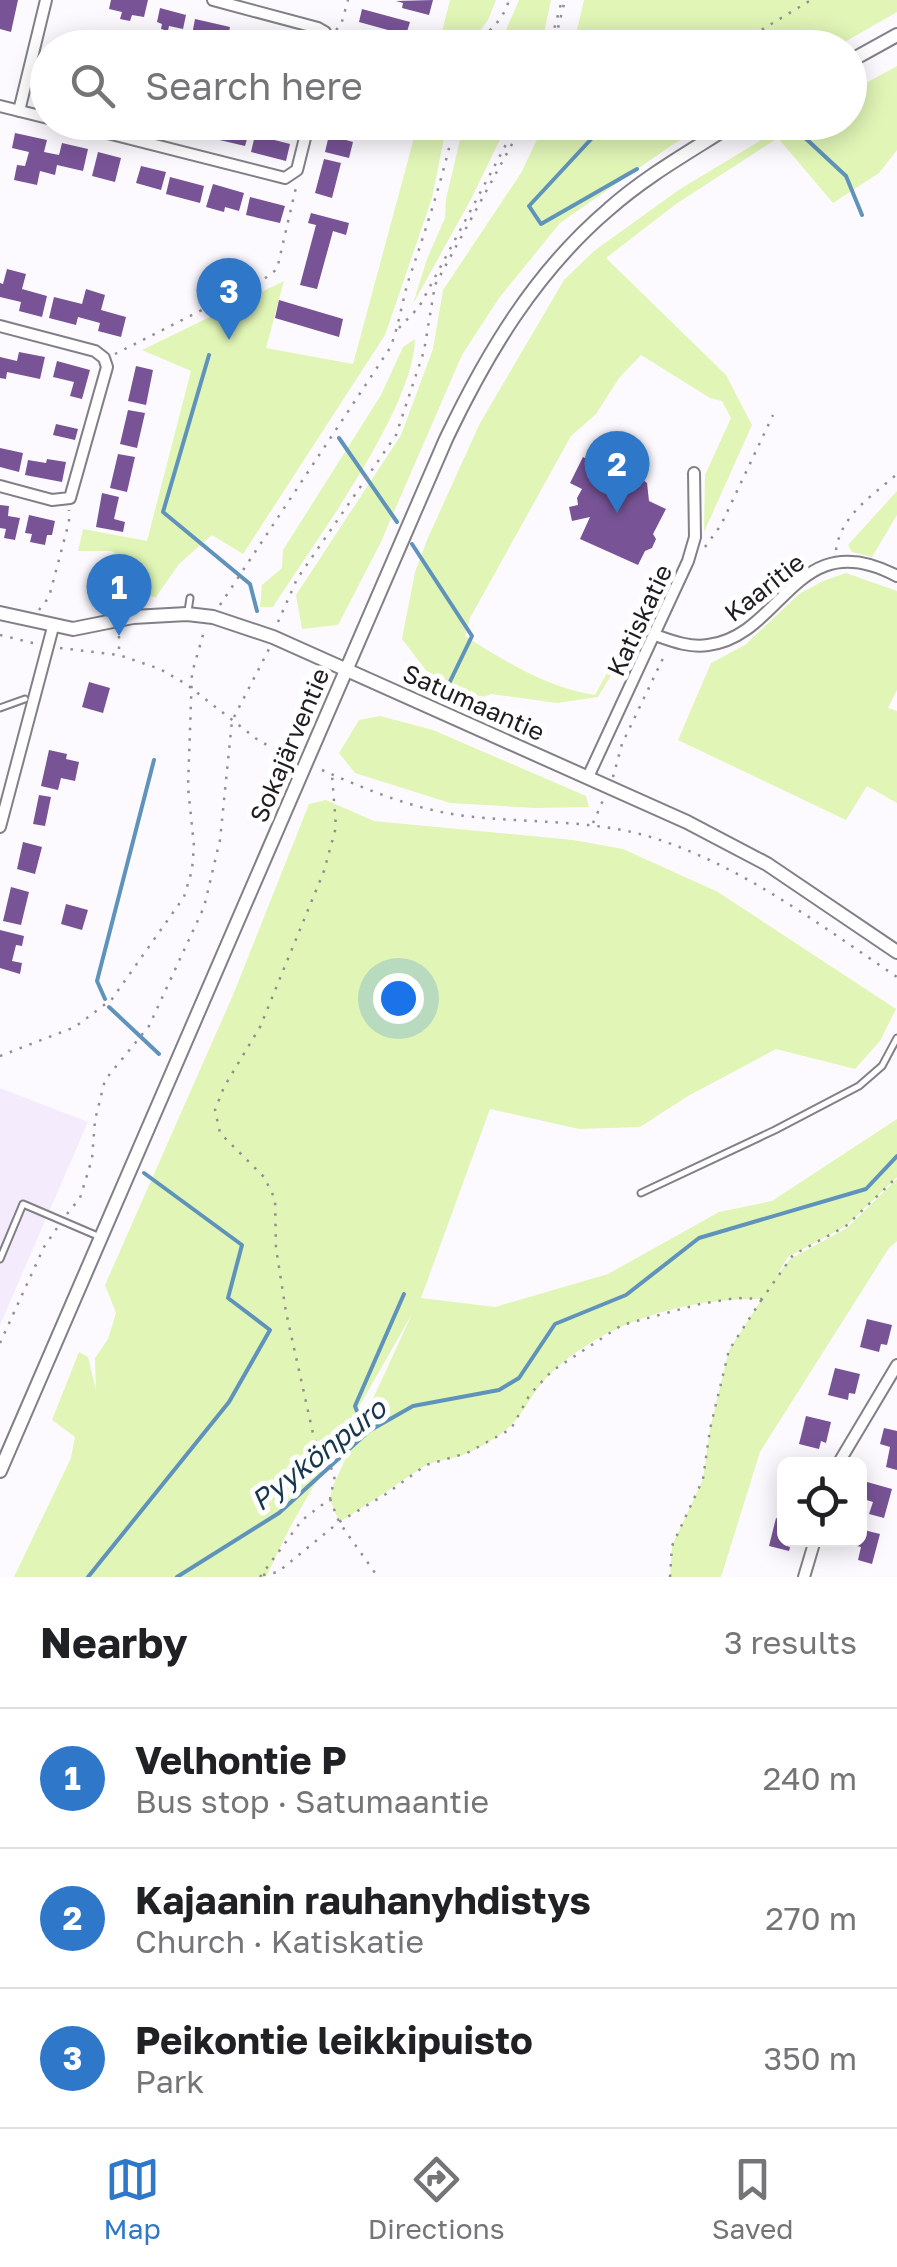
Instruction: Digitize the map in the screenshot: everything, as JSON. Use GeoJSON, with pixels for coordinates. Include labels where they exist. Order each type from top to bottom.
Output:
{"type":"FeatureCollection","features":[{"type":"Feature","properties":{"kind":"street"},"geometry":{"type":"LineString","coordinates":[[39,30],[46,0]]}},
{"type":"Feature","properties":{"kind":"street"},"geometry":{"type":"LineString","coordinates":[[213,0],[319,30]]}},
{"type":"Feature","properties":{"kind":"street"},"geometry":{"type":"LineString","coordinates":[[867,52],[897,36]]}},
{"type":"Feature","properties":{"kind":"street"},"geometry":{"type":"LineString","coordinates":[[19,111],[30,66]]}},
{"type":"Feature","properties":{"kind":"street"},"geometry":{"type":"LineString","coordinates":[[0,106],[30,114]]}},
{"type":"Feature","properties":{"kind":"street"},"geometry":{"type":"LineString","coordinates":[[135,140],[285,178],[297,170],[305,140]]}},
{"type":"Feature","properties":{"kind":"street","name":"Sokajärventie"},"geometry":{"type":"LineString","coordinates":[[0,1471],[474,380],[522,304],[564,252],[609,208],[707,140]]}},
{"type":"Feature","properties":{"kind":"street"},"geometry":{"type":"LineString","coordinates":[[0,326],[95,350],[104,358],[106,367],[70,498],[52,500],[0,486]]}},
{"type":"Feature","properties":{"kind":"street","name":"Katiskatie"},"geometry":{"type":"LineString","coordinates":[[588,777],[688,561],[696,526],[694,474]]}},
{"type":"Feature","properties":{"kind":"street","name":"Kaaritie"},"geometry":{"type":"LineString","coordinates":[[655,634],[696,646],[729,640],[810,573],[836,562],[870,564],[897,576]]}},
{"type":"Feature","properties":{"kind":"street","name":"Satumaantie"},"geometry":{"type":"LineString","coordinates":[[0,613],[74,629],[133,617],[187,614],[213,617],[273,637],[687,822],[767,864],[897,952]]}},
{"type":"Feature","properties":{"kind":"street"},"geometry":{"type":"LineString","coordinates":[[0,827],[53,627]]}},
{"type":"Feature","properties":{"kind":"street"},"geometry":{"type":"LineString","coordinates":[[842,1457],[897,1365]]}},
{"type":"Feature","properties":{"kind":"street"},"geometry":{"type":"LineString","coordinates":[[804,1577],[813,1547]]}},
{"type":"Feature","properties":{"kind":"lane"},"geometry":{"type":"LineString","coordinates":[[187,614],[190,598]]}},
{"type":"Feature","properties":{"kind":"lane"},"geometry":{"type":"LineString","coordinates":[[0,708],[25,699]]}},
{"type":"Feature","properties":{"kind":"lane"},"geometry":{"type":"LineString","coordinates":[[641,1193],[859,1086],[882,1066],[897,1038]]}},
{"type":"Feature","properties":{"kind":"lane"},"geometry":{"type":"LineString","coordinates":[[0,1258],[23,1204],[102,1238]]}},
{"type":"Feature","properties":{"kind":"path"},"geometry":{"type":"LineString","coordinates":[[338,30],[348,0]]}},
{"type":"Feature","properties":{"kind":"path"},"geometry":{"type":"LineString","coordinates":[[490,30],[504,17],[508,0]]}},
{"type":"Feature","properties":{"kind":"path"},"geometry":{"type":"LineString","coordinates":[[556,30],[564,0]]}},
{"type":"Feature","properties":{"kind":"path"},"geometry":{"type":"LineString","coordinates":[[761,30],[811,0]]}},
{"type":"Feature","properties":{"kind":"path"},"geometry":{"type":"LineString","coordinates":[[0,1056],[75,1027],[112,999],[184,898],[194,846],[188,787],[195,655],[205,627],[378,369],[398,329],[409,277],[429,225],[450,140]]}},
{"type":"Feature","properties":{"kind":"path"},"geometry":{"type":"LineString","coordinates":[[398,329],[419,307],[511,140]]}},
{"type":"Feature","properties":{"kind":"path"},"geometry":{"type":"LineString","coordinates":[[0,1343],[44,1246],[80,1198],[92,1159],[94,1120],[105,1080],[149,1026],[204,907],[220,840],[232,721],[267,656],[298,579],[396,435],[424,352],[435,285],[512,140]]}},
{"type":"Feature","properties":{"kind":"path"},"geometry":{"type":"LineString","coordinates":[[104,358],[277,269],[297,192],[297,170]]}},
{"type":"Feature","properties":{"kind":"path"},"geometry":{"type":"LineString","coordinates":[[688,561],[704,548],[721,525],[773,415]]}},
{"type":"Feature","properties":{"kind":"path"},"geometry":{"type":"LineString","coordinates":[[836,562],[842,527],[897,474]]}},
{"type":"Feature","properties":{"kind":"path"},"geometry":{"type":"LineString","coordinates":[[28,642],[34,622],[50,597],[69,522],[70,498]]}},
{"type":"Feature","properties":{"kind":"path"},"geometry":{"type":"LineString","coordinates":[[0,635],[120,656],[160,669],[297,762]]}},
{"type":"Feature","properties":{"kind":"path"},"geometry":{"type":"LineString","coordinates":[[119,636],[120,656]]}},
{"type":"Feature","properties":{"kind":"path"},"geometry":{"type":"LineString","coordinates":[[593,824],[622,744],[672,641]]}},
{"type":"Feature","properties":{"kind":"path"},"geometry":{"type":"LineString","coordinates":[[322,770],[408,804],[457,815],[593,824],[654,838],[768,890],[897,977]]}},
{"type":"Feature","properties":{"kind":"path"},"geometry":{"type":"LineString","coordinates":[[332,774],[336,826],[324,872],[260,1027],[214,1110],[220,1133],[264,1178],[275,1199],[279,1276],[314,1438],[334,1475],[330,1499],[339,1522],[378,1577]]}},
{"type":"Feature","properties":{"kind":"path"},"geometry":{"type":"LineString","coordinates":[[670,1577],[672,1546],[703,1479],[710,1428],[729,1350],[792,1255],[846,1226],[897,1176]]}},
{"type":"Feature","properties":{"kind":"path"},"geometry":{"type":"LineString","coordinates":[[261,1576],[278,1572],[339,1522],[426,1465],[467,1453],[511,1429],[530,1394],[552,1371],[622,1324],[700,1304],[736,1298],[762,1299]]}},
{"type":"Feature","properties":{"kind":"path"},"geometry":{"type":"LineString","coordinates":[[261,1576],[302,1520],[330,1499]]}},
{"type":"Feature","properties":{"kind":"shaded area"},"geometry":{"type":"Polygon","coordinates":[[[0,1088],[88,1122],[0,1325],[0,1088]]]}},
{"type":"Feature","properties":{"kind":"green space"},"geometry":{"type":"Polygon","coordinates":[[[450,0],[496,0],[481,30],[442,30],[450,0]]]}},
{"type":"Feature","properties":{"kind":"green space"},"geometry":{"type":"Polygon","coordinates":[[[519,0],[551,0],[545,30],[506,30],[519,0]]]}},
{"type":"Feature","properties":{"kind":"green space"},"geometry":{"type":"Polygon","coordinates":[[[584,0],[897,0],[897,12],[866,30],[577,30],[584,0]]]}},
{"type":"Feature","properties":{"kind":"green space"},"geometry":{"type":"Polygon","coordinates":[[[897,66],[897,150],[879,173],[833,203],[780,140],[867,140],[867,83],[897,66]]]}},
{"type":"Feature","properties":{"kind":"green space"},"geometry":{"type":"Polygon","coordinates":[[[413,140],[444,140],[432,198],[385,335],[243,554],[212,535],[179,564],[156,597],[126,594],[123,588],[134,564],[111,551],[78,551],[83,529],[147,541],[191,371],[142,350],[284,281],[266,348],[353,364],[413,140]]]}},
{"type":"Feature","properties":{"kind":"green space"},"geometry":{"type":"Polygon","coordinates":[[[460,140],[500,140],[413,304],[445,218],[460,140]]]}},
{"type":"Feature","properties":{"kind":"green space"},"geometry":{"type":"Polygon","coordinates":[[[537,140],[680,140],[560,223],[499,298],[462,355],[380,544],[338,625],[302,629],[296,595],[401,435],[433,349],[443,290],[521,173],[537,140]]]}},
{"type":"Feature","properties":{"kind":"green space"},"geometry":{"type":"Polygon","coordinates":[[[762,140],[775,140],[676,204],[606,258],[726,375],[752,425],[704,532],[705,475],[731,418],[722,401],[710,398],[641,355],[619,378],[596,414],[571,436],[470,618],[465,636],[544,680],[595,695],[620,649],[625,652],[598,697],[557,703],[491,694],[477,700],[459,697],[431,677],[402,639],[415,572],[427,540],[480,423],[564,280],[594,251],[680,189],[762,140]]]}},
{"type":"Feature","properties":{"kind":"green space"},"geometry":{"type":"Polygon","coordinates":[[[415,339],[398,402],[359,476],[273,607],[260,607],[262,585],[282,568],[283,550],[381,395],[403,347],[415,339]]]}},
{"type":"Feature","properties":{"kind":"green space"},"geometry":{"type":"Polygon","coordinates":[[[897,491],[897,515],[872,557],[852,552],[848,545],[897,491]]]}},
{"type":"Feature","properties":{"kind":"green space"},"geometry":{"type":"Polygon","coordinates":[[[846,573],[897,591],[897,690],[888,708],[897,711],[897,803],[867,786],[846,820],[678,740],[711,663],[745,645],[799,594],[846,573]]]}},
{"type":"Feature","properties":{"kind":"green space"},"geometry":{"type":"Polygon","coordinates":[[[380,716],[433,730],[586,796],[589,807],[450,803],[355,773],[339,753],[359,720],[380,716]]]}},
{"type":"Feature","properties":{"kind":"green space"},"geometry":{"type":"Polygon","coordinates":[[[326,800],[374,821],[573,840],[623,849],[718,892],[896,1009],[880,1041],[855,1069],[776,1049],[688,1096],[640,1127],[579,1129],[490,1109],[421,1298],[495,1307],[608,1274],[719,1212],[772,1201],[897,1119],[897,1177],[846,1226],[788,1257],[775,1278],[790,1259],[847,1228],[897,1179],[897,1241],[760,1452],[721,1577],[670,1577],[672,1546],[703,1479],[710,1429],[729,1350],[762,1299],[676,1308],[594,1340],[549,1375],[513,1424],[498,1436],[462,1455],[423,1467],[339,1522],[330,1499],[332,1488],[412,1314],[289,1529],[266,1577],[14,1577],[71,1458],[75,1437],[52,1420],[79,1352],[88,1357],[96,1390],[95,1358],[108,1339],[116,1313],[105,1285],[233,995],[309,804],[326,800]]]}},
{"type":"Feature","properties":{"kind":"building"},"geometry":{"type":"Polygon","coordinates":[[[0,0],[18,0],[11,32],[0,29],[0,0]]]}},
{"type":"Feature","properties":{"kind":"building"},"geometry":{"type":"Polygon","coordinates":[[[111,0],[148,0],[144,17],[120,19],[122,12],[109,9],[111,0]]]}},
{"type":"Feature","properties":{"kind":"building"},"geometry":{"type":"Polygon","coordinates":[[[433,0],[429,15],[402,8],[403,3],[396,1],[433,0]]]}},
{"type":"Feature","properties":{"kind":"building"},"geometry":{"type":"Polygon","coordinates":[[[160,8],[186,15],[183,29],[169,26],[164,30],[157,22],[160,8]]]}},
{"type":"Feature","properties":{"kind":"building"},"geometry":{"type":"Polygon","coordinates":[[[362,9],[410,22],[408,30],[388,30],[359,22],[362,9]]]}},
{"type":"Feature","properties":{"kind":"building"},"geometry":{"type":"Polygon","coordinates":[[[195,19],[230,27],[229,30],[193,30],[195,19]]]}},
{"type":"Feature","properties":{"kind":"building"},"geometry":{"type":"Polygon","coordinates":[[[15,133],[30,136],[30,140],[47,140],[44,152],[59,155],[62,143],[88,149],[83,171],[57,165],[55,175],[40,171],[37,185],[14,180],[17,165],[25,166],[29,152],[12,148],[15,133]]]}},
{"type":"Feature","properties":{"kind":"building"},"geometry":{"type":"Polygon","coordinates":[[[220,140],[247,140],[245,146],[220,140]]]}},
{"type":"Feature","properties":{"kind":"building"},"geometry":{"type":"Polygon","coordinates":[[[254,140],[290,144],[286,161],[251,152],[254,140]]]}},
{"type":"Feature","properties":{"kind":"building"},"geometry":{"type":"Polygon","coordinates":[[[328,140],[353,142],[349,158],[325,152],[328,140]]]}},
{"type":"Feature","properties":{"kind":"building"},"geometry":{"type":"Polygon","coordinates":[[[98,152],[121,158],[115,182],[92,176],[98,152]]]}},
{"type":"Feature","properties":{"kind":"building"},"geometry":{"type":"Polygon","coordinates":[[[324,159],[341,163],[332,198],[315,193],[324,159]]]}},
{"type":"Feature","properties":{"kind":"building"},"geometry":{"type":"Polygon","coordinates":[[[141,166],[166,172],[161,190],[136,183],[141,166]]]}},
{"type":"Feature","properties":{"kind":"building"},"geometry":{"type":"Polygon","coordinates":[[[170,177],[204,186],[200,203],[166,194],[170,177]]]}},
{"type":"Feature","properties":{"kind":"building"},"geometry":{"type":"Polygon","coordinates":[[[213,184],[244,193],[239,211],[206,207],[213,184]]]}},
{"type":"Feature","properties":{"kind":"building"},"geometry":{"type":"Polygon","coordinates":[[[250,197],[285,206],[280,223],[246,215],[250,197]]]}},
{"type":"Feature","properties":{"kind":"building"},"geometry":{"type":"Polygon","coordinates":[[[311,213],[349,223],[346,235],[333,231],[317,289],[300,285],[316,225],[308,223],[311,213]]]}},
{"type":"Feature","properties":{"kind":"building"},"geometry":{"type":"Polygon","coordinates":[[[7,269],[26,274],[22,289],[47,296],[42,317],[19,311],[21,302],[0,297],[0,283],[3,284],[7,269]]]}},
{"type":"Feature","properties":{"kind":"building"},"geometry":{"type":"Polygon","coordinates":[[[86,289],[105,295],[101,310],[126,317],[121,337],[98,331],[100,323],[78,317],[76,325],[49,318],[54,297],[82,304],[86,289]]]}},
{"type":"Feature","properties":{"kind":"building"},"geometry":{"type":"Polygon","coordinates":[[[279,300],[343,319],[339,337],[275,318],[279,300]]]}},
{"type":"Feature","properties":{"kind":"building"},"geometry":{"type":"Polygon","coordinates":[[[19,352],[45,357],[40,379],[7,372],[6,379],[0,378],[0,357],[17,361],[19,352]]]}},
{"type":"Feature","properties":{"kind":"building"},"geometry":{"type":"Polygon","coordinates":[[[57,361],[90,370],[82,399],[70,396],[74,382],[53,377],[57,361]]]}},
{"type":"Feature","properties":{"kind":"building"},"geometry":{"type":"Polygon","coordinates":[[[136,366],[153,370],[146,405],[128,401],[136,366]]]}},
{"type":"Feature","properties":{"kind":"building"},"geometry":{"type":"Polygon","coordinates":[[[128,410],[145,413],[137,448],[120,444],[128,410]]]}},
{"type":"Feature","properties":{"kind":"building"},"geometry":{"type":"Polygon","coordinates":[[[56,424],[78,429],[75,440],[53,435],[56,424]]]}},
{"type":"Feature","properties":{"kind":"building"},"geometry":{"type":"Polygon","coordinates":[[[0,448],[23,453],[19,472],[0,467],[0,448]]]}},
{"type":"Feature","properties":{"kind":"building"},"geometry":{"type":"Polygon","coordinates":[[[118,454],[135,457],[127,492],[110,488],[118,454]]]}},
{"type":"Feature","properties":{"kind":"building"},"geometry":{"type":"Polygon","coordinates":[[[583,457],[610,471],[615,465],[624,465],[647,483],[649,501],[666,509],[653,534],[656,539],[652,548],[645,551],[638,565],[580,539],[590,517],[572,521],[569,507],[578,505],[582,489],[570,483],[583,457]]]}},
{"type":"Feature","properties":{"kind":"building"},"geometry":{"type":"Polygon","coordinates":[[[47,459],[66,462],[62,482],[25,475],[28,460],[46,463],[47,459]]]}},
{"type":"Feature","properties":{"kind":"building"},"geometry":{"type":"Polygon","coordinates":[[[102,493],[119,497],[114,519],[125,522],[123,532],[96,527],[102,493]]]}},
{"type":"Feature","properties":{"kind":"building"},"geometry":{"type":"Polygon","coordinates":[[[0,505],[9,506],[8,516],[20,518],[15,540],[4,538],[6,529],[0,528],[0,505]]]}},
{"type":"Feature","properties":{"kind":"building"},"geometry":{"type":"Polygon","coordinates":[[[29,515],[55,521],[45,545],[30,542],[32,534],[25,533],[29,515]]]}},
{"type":"Feature","properties":{"kind":"building"},"geometry":{"type":"Polygon","coordinates":[[[89,682],[110,688],[103,713],[82,707],[89,682]]]}},
{"type":"Feature","properties":{"kind":"building"},"geometry":{"type":"Polygon","coordinates":[[[49,750],[79,762],[75,781],[61,778],[58,790],[41,786],[49,750]]]}},
{"type":"Feature","properties":{"kind":"building"},"geometry":{"type":"Polygon","coordinates":[[[39,795],[51,797],[45,826],[33,824],[39,795]]]}},
{"type":"Feature","properties":{"kind":"building"},"geometry":{"type":"Polygon","coordinates":[[[23,842],[42,847],[35,874],[17,869],[23,842]]]}},
{"type":"Feature","properties":{"kind":"building"},"geometry":{"type":"Polygon","coordinates":[[[11,887],[29,892],[21,925],[3,921],[11,887]]]}},
{"type":"Feature","properties":{"kind":"building"},"geometry":{"type":"Polygon","coordinates":[[[66,904],[88,910],[82,930],[61,924],[66,904]]]}},
{"type":"Feature","properties":{"kind":"building"},"geometry":{"type":"Polygon","coordinates":[[[0,930],[24,936],[22,946],[16,945],[12,961],[22,963],[20,974],[0,968],[0,930]]]}},
{"type":"Feature","properties":{"kind":"building"},"geometry":{"type":"Polygon","coordinates":[[[867,1319],[892,1325],[887,1345],[881,1344],[879,1352],[860,1347],[867,1319]]]}},
{"type":"Feature","properties":{"kind":"building"},"geometry":{"type":"Polygon","coordinates":[[[835,1368],[860,1374],[855,1394],[849,1393],[848,1400],[828,1395],[835,1368]]]}},
{"type":"Feature","properties":{"kind":"building"},"geometry":{"type":"Polygon","coordinates":[[[806,1416],[831,1422],[826,1443],[821,1441],[819,1449],[799,1444],[806,1416]]]}},
{"type":"Feature","properties":{"kind":"building"},"geometry":{"type":"Polygon","coordinates":[[[884,1428],[897,1431],[897,1470],[886,1467],[890,1447],[880,1444],[884,1428]]]}},
{"type":"Feature","properties":{"kind":"building"},"geometry":{"type":"Polygon","coordinates":[[[867,1482],[892,1489],[884,1518],[869,1514],[873,1502],[867,1500],[867,1482]]]}},
{"type":"Feature","properties":{"kind":"building"},"geometry":{"type":"Polygon","coordinates":[[[776,1518],[777,1547],[790,1547],[789,1551],[769,1546],[776,1518]]]}},
{"type":"Feature","properties":{"kind":"building"},"geometry":{"type":"Polygon","coordinates":[[[867,1531],[880,1534],[872,1564],[858,1560],[861,1547],[867,1547],[867,1531]]]}},
{"type":"Feature","properties":{"kind":"waterway"},"geometry":{"type":"LineString","coordinates":[[590,140],[529,206],[541,224],[637,169]]}},
{"type":"Feature","properties":{"kind":"waterway"},"geometry":{"type":"LineString","coordinates":[[807,140],[846,176],[862,215]]}},
{"type":"Feature","properties":{"kind":"waterway"},"geometry":{"type":"LineString","coordinates":[[209,355],[163,512],[250,584],[257,611]]}},
{"type":"Feature","properties":{"kind":"waterway"},"geometry":{"type":"LineString","coordinates":[[339,438],[397,522]]}},
{"type":"Feature","properties":{"kind":"waterway"},"geometry":{"type":"LineString","coordinates":[[412,544],[472,636],[444,694]]}},
{"type":"Feature","properties":{"kind":"waterway"},"geometry":{"type":"LineString","coordinates":[[105,999],[97,981],[154,760]]}},
{"type":"Feature","properties":{"kind":"waterway"},"geometry":{"type":"LineString","coordinates":[[109,1007],[159,1054]]}},
{"type":"Feature","properties":{"kind":"waterway","name":"Pyykönpuro"},"geometry":{"type":"LineString","coordinates":[[177,1577],[279,1513],[369,1431],[413,1406],[499,1390],[519,1378],[555,1324],[626,1295],[699,1238],[866,1189],[897,1156]]}},
{"type":"Feature","properties":{"kind":"waterway"},"geometry":{"type":"LineString","coordinates":[[88,1577],[229,1402],[270,1330],[228,1298],[242,1245],[144,1173]]}},
{"type":"Feature","properties":{"kind":"waterway"},"geometry":{"type":"LineString","coordinates":[[365,1432],[355,1406],[404,1294]]}},
{"type":"Feature","properties":{"kind":"place","name":"Peikontie leikkipuisto"},"geometry":{"type":"Point","coordinates":[229,340]}},
{"type":"Feature","properties":{"kind":"place","name":"Kajaanin rauhanyhdistys"},"geometry":{"type":"Point","coordinates":[617,513]}},
{"type":"Feature","properties":{"kind":"place","name":"Velhontie P"},"geometry":{"type":"Point","coordinates":[119,636]}}]}
